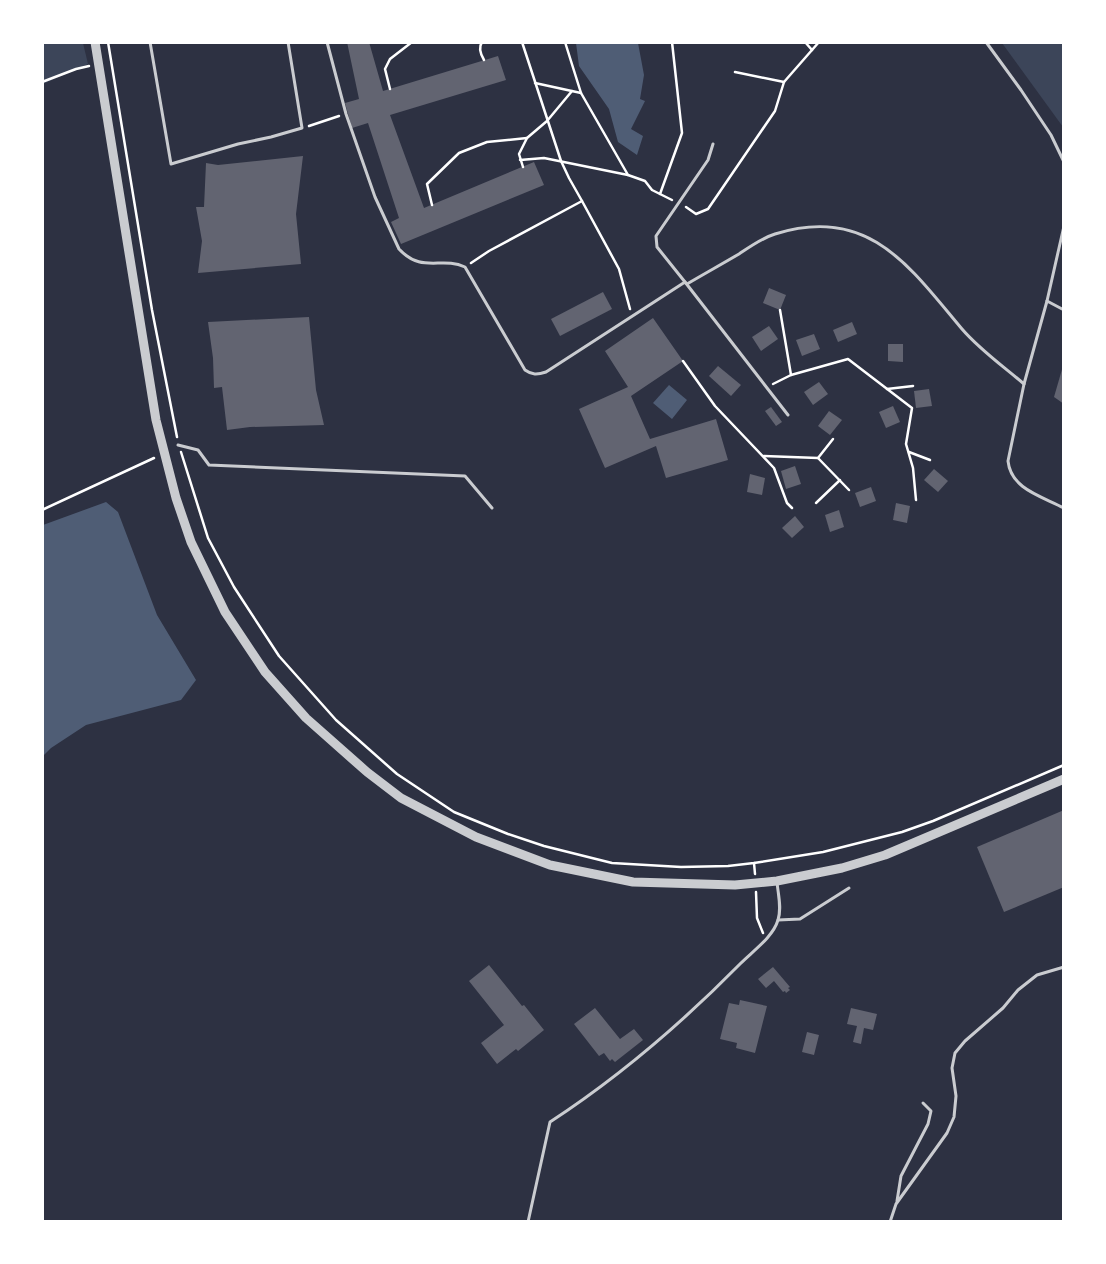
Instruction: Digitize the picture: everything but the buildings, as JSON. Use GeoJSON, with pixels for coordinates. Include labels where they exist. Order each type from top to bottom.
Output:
{"type":"FeatureCollection","features":[{"type":"Feature","properties":{"kind":"street"},"geometry":{"type":"LineString","coordinates":[[95,42],[156,420],[176,498],[190,542],[225,612],[265,672],[306,718],[367,772],[401,798],[476,837],[550,865],[634,882],[735,885],[777,881],[842,868],[885,855],[1064,779]]}},
{"type":"Feature","properties":{"kind":"lane"},"geometry":{"type":"LineString","coordinates":[[155,42],[150,43],[171,164],[238,144],[302,128],[288,42]]}},
{"type":"Feature","properties":{"kind":"lane"},"geometry":{"type":"LineString","coordinates":[[327,42],[346,114],[375,196],[399,249],[405,255],[421,263],[458,264],[466,267],[525,370],[531,374],[546,372],[632,316],[755,242],[774,234],[791,230],[831,227],[870,237],[893,253],[938,298],[962,329],[982,349],[1024,384]]}},
{"type":"Feature","properties":{"kind":"lane"},"geometry":{"type":"LineString","coordinates":[[986,42],[1052,135],[1064,162]]}},
{"type":"Feature","properties":{"kind":"lane"},"geometry":{"type":"LineString","coordinates":[[713,144],[708,160],[678,202],[655,240],[660,252],[788,415]]}},
{"type":"Feature","properties":{"kind":"lane"},"geometry":{"type":"LineString","coordinates":[[1064,226],[1047,301],[1024,384],[1008,460],[1009,470],[1016,483],[1064,508]]}},
{"type":"Feature","properties":{"kind":"lane"},"geometry":{"type":"LineString","coordinates":[[1047,301],[1064,310]]}},
{"type":"Feature","properties":{"kind":"lane"},"geometry":{"type":"LineString","coordinates":[[178,445],[198,450],[210,465],[465,476],[492,508]]}},
{"type":"Feature","properties":{"kind":"lane"},"geometry":{"type":"LineString","coordinates":[[528,1222],[550,1122],[584,1099],[656,1043],[767,938],[778,920],[777,881]]}},
{"type":"Feature","properties":{"kind":"lane"},"geometry":{"type":"LineString","coordinates":[[778,920],[800,919],[849,888]]}},
{"type":"Feature","properties":{"kind":"lane"},"geometry":{"type":"LineString","coordinates":[[896,1204],[947,1133],[954,1117],[956,1096],[952,1068],[955,1054],[965,1041],[1003,1008],[1018,990],[1036,975],[1064,967]]}},
{"type":"Feature","properties":{"kind":"lane"},"geometry":{"type":"LineString","coordinates":[[890,1222],[896,1204],[901,1176],[928,1124],[931,1111],[923,1103]]}},
{"type":"Feature","properties":{"kind":"path"},"geometry":{"type":"LineString","coordinates":[[108,42],[152,310],[178,445],[208,538],[234,588],[279,656],[336,720],[397,774],[454,812],[544,846],[612,863],[682,867],[728,866],[754,863],[823,852],[902,832],[933,821],[1064,766]]}},
{"type":"Feature","properties":{"kind":"path"},"geometry":{"type":"LineString","coordinates":[[390,89],[385,69],[390,59],[412,42]]}},
{"type":"Feature","properties":{"kind":"path"},"geometry":{"type":"LineString","coordinates":[[482,42],[481,53],[484,60]]}},
{"type":"Feature","properties":{"kind":"path"},"geometry":{"type":"LineString","coordinates":[[522,42],[561,161],[618,269],[632,316]]}},
{"type":"Feature","properties":{"kind":"path"},"geometry":{"type":"LineString","coordinates":[[565,42],[581,93],[628,175]]}},
{"type":"Feature","properties":{"kind":"path"},"geometry":{"type":"LineString","coordinates":[[660,194],[682,133],[672,42]]}},
{"type":"Feature","properties":{"kind":"path"},"geometry":{"type":"LineString","coordinates":[[805,42],[812,50]]}},
{"type":"Feature","properties":{"kind":"path"},"geometry":{"type":"LineString","coordinates":[[520,160],[544,158],[628,175],[645,181],[652,190],[678,202],[696,214],[708,209],[775,111],[784,82],[818,42]]}},
{"type":"Feature","properties":{"kind":"path"},"geometry":{"type":"LineString","coordinates":[[42,82],[76,69],[98,64]]}},
{"type":"Feature","properties":{"kind":"path"},"geometry":{"type":"LineString","coordinates":[[735,72],[784,82]]}},
{"type":"Feature","properties":{"kind":"path"},"geometry":{"type":"LineString","coordinates":[[535,83],[581,93]]}},
{"type":"Feature","properties":{"kind":"path"},"geometry":{"type":"LineString","coordinates":[[523,167],[519,154],[527,138],[547,121],[572,91]]}},
{"type":"Feature","properties":{"kind":"path"},"geometry":{"type":"LineString","coordinates":[[302,128],[346,114]]}},
{"type":"Feature","properties":{"kind":"path"},"geometry":{"type":"LineString","coordinates":[[432,205],[427,184],[459,153],[487,142],[527,138]]}},
{"type":"Feature","properties":{"kind":"path"},"geometry":{"type":"LineString","coordinates":[[466,267],[489,251],[582,201]]}},
{"type":"Feature","properties":{"kind":"path"},"geometry":{"type":"LineString","coordinates":[[780,310],[791,375]]}},
{"type":"Feature","properties":{"kind":"path"},"geometry":{"type":"LineString","coordinates":[[767,387],[791,375],[848,359],[912,408],[906,444],[913,468],[916,500]]}},
{"type":"Feature","properties":{"kind":"path"},"geometry":{"type":"LineString","coordinates":[[683,361],[715,406],[774,468],[787,503],[792,508]]}},
{"type":"Feature","properties":{"kind":"path"},"geometry":{"type":"LineString","coordinates":[[887,389],[913,386]]}},
{"type":"Feature","properties":{"kind":"path"},"geometry":{"type":"LineString","coordinates":[[818,458],[833,439]]}},
{"type":"Feature","properties":{"kind":"path"},"geometry":{"type":"LineString","coordinates":[[909,452],[930,460]]}},
{"type":"Feature","properties":{"kind":"path"},"geometry":{"type":"LineString","coordinates":[[42,510],[164,453]]}},
{"type":"Feature","properties":{"kind":"path"},"geometry":{"type":"LineString","coordinates":[[764,456],[818,458],[849,490]]}},
{"type":"Feature","properties":{"kind":"path"},"geometry":{"type":"LineString","coordinates":[[816,503],[840,480]]}},
{"type":"Feature","properties":{"kind":"path"},"geometry":{"type":"LineString","coordinates":[[756,883],[757,918],[760,928],[767,938]]}},
{"type":"Feature","properties":{"kind":"shaded area"},"geometry":{"type":"Polygon","coordinates":[[[43,43],[83,43],[88,64],[43,84],[43,43]]]}},
{"type":"Feature","properties":{"kind":"shaded area"},"geometry":{"type":"Polygon","coordinates":[[[576,43],[638,43],[644,75],[640,99],[645,101],[631,129],[643,136],[637,155],[618,142],[609,109],[579,66],[576,43]]]}},
{"type":"Feature","properties":{"kind":"shaded area"},"geometry":{"type":"Polygon","coordinates":[[[1002,43],[1063,43],[1063,127],[1002,43]]]}},
{"type":"Feature","properties":{"kind":"shaded area"},"geometry":{"type":"Polygon","coordinates":[[[669,385],[687,400],[672,419],[653,403],[669,385]]]}},
{"type":"Feature","properties":{"kind":"shaded area"},"geometry":{"type":"Polygon","coordinates":[[[106,502],[118,512],[157,615],[196,680],[181,700],[86,725],[51,748],[43,756],[43,525],[106,502]]]}}]}
